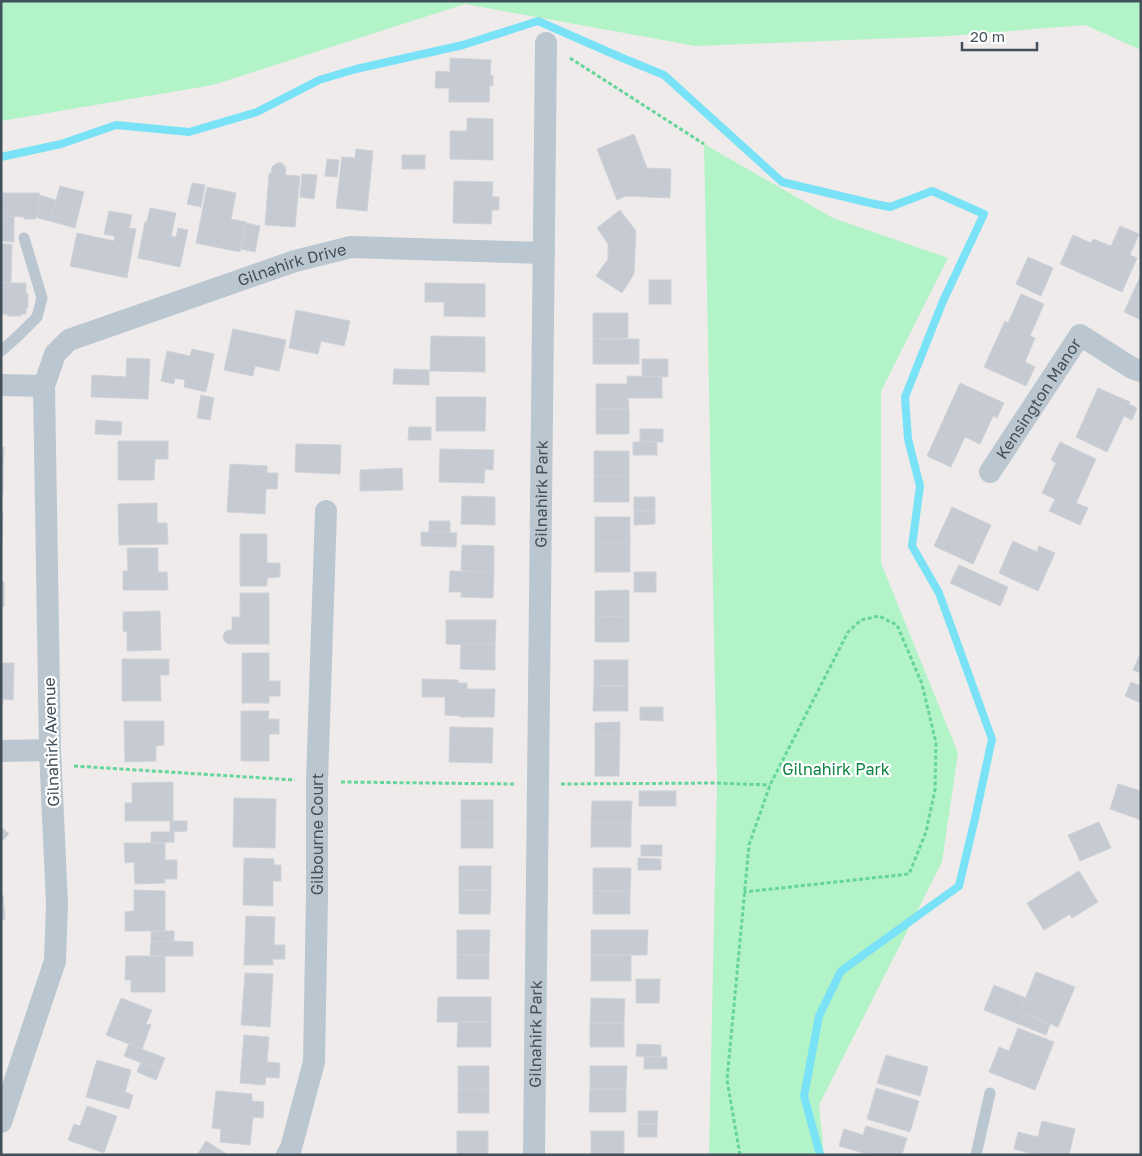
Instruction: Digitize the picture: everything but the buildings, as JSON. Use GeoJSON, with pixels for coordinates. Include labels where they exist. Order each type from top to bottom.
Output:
{"type":"FeatureCollection","features":[{"type":"Feature","properties":{"kind":"street","name":"Gilnahirk Park"},"geometry":{"type":"LineString","coordinates":[[534,1155],[546,43]]}},
{"type":"Feature","properties":{"kind":"street","name":"Gilnahirk Drive"},"geometry":{"type":"LineString","coordinates":[[55,354],[69,340],[295,261],[351,247],[544,253]]}},
{"type":"Feature","properties":{"kind":"street","name":"Kensington Manor"},"geometry":{"type":"LineString","coordinates":[[990,472],[1080,335],[1132,368],[1141,371]]}},
{"type":"Feature","properties":{"kind":"street","name":"Gilnahirk Avenue"},"geometry":{"type":"LineString","coordinates":[[1,1122],[55,961],[57,904],[50,750],[44,386],[55,354]]}},
{"type":"Feature","properties":{"kind":"street"},"geometry":{"type":"LineString","coordinates":[[1,385],[44,386]]}},
{"type":"Feature","properties":{"kind":"street","name":"Gilbourne Court"},"geometry":{"type":"LineString","coordinates":[[287,1155],[314,1062],[317,781],[326,510]]}},
{"type":"Feature","properties":{"kind":"street"},"geometry":{"type":"LineString","coordinates":[[1,751],[50,750]]}},
{"type":"Feature","properties":{"kind":"lane"},"geometry":{"type":"LineString","coordinates":[[1,351],[37,317],[42,298],[24,238]]}},
{"type":"Feature","properties":{"kind":"lane"},"geometry":{"type":"LineString","coordinates":[[976,1155],[990,1093]]}},
{"type":"Feature","properties":{"kind":"path"},"geometry":{"type":"LineString","coordinates":[[546,43],[704,144]]}},
{"type":"Feature","properties":{"kind":"path"},"geometry":{"type":"LineString","coordinates":[[740,1155],[727,1080],[744,892],[749,845],[770,785],[848,632],[862,620],[879,616],[897,625],[922,684],[936,743],[935,790],[926,832],[909,874],[744,892]]}},
{"type":"Feature","properties":{"kind":"path"},"geometry":{"type":"LineString","coordinates":[[50,750],[72,766],[317,781]]}},
{"type":"Feature","properties":{"kind":"path"},"geometry":{"type":"LineString","coordinates":[[369,783],[717,783],[770,785]]}},
{"type":"Feature","properties":{"kind":"green space"},"geometry":{"type":"Polygon","coordinates":[[[1,1],[1141,1],[1141,50],[1085,25],[949,36],[696,46],[465,4],[213,85],[1,121],[1,1]]]}},
{"type":"Feature","properties":{"kind":"green space","name":"Gilnahirk Park"},"geometry":{"type":"Polygon","coordinates":[[[704,144],[833,218],[948,258],[881,391],[881,563],[958,753],[942,862],[819,1105],[824,1155],[709,1155],[717,783],[704,144]]]}},
{"type":"Feature","properties":{"kind":"waterway"},"geometry":{"type":"LineString","coordinates":[[1,157],[61,144],[116,125],[189,132],[257,112],[319,80],[356,69],[463,45],[538,21],[664,75],[782,182],[890,207],[932,191],[984,214],[943,301],[905,397],[908,439],[920,486],[912,546],[939,593],[992,739],[959,886],[841,971],[819,1016],[804,1096],[820,1155]]}}]}
